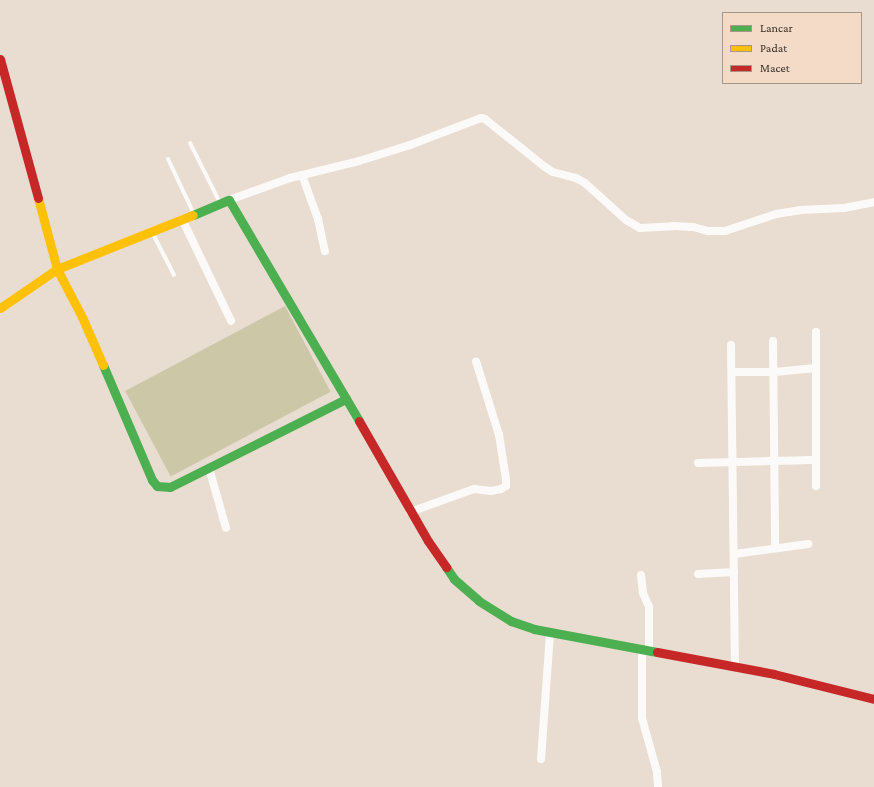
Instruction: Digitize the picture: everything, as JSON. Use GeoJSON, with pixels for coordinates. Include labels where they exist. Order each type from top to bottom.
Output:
{"type":"FeatureCollection","features":[{"type":"Feature","properties":{"kind":"street"},"geometry":{"type":"LineString","coordinates":[[0,59],[57,269],[82,316],[152,480],[157,486],[170,487],[346,399]]}},
{"type":"Feature","properties":{"kind":"street"},"geometry":{"type":"LineString","coordinates":[[0,308],[57,269],[229,200],[302,174],[359,161],[418,142],[481,118],[553,172],[576,178],[585,183],[626,220],[640,228],[673,226],[693,227],[708,231],[725,231],[776,214],[800,210],[844,208],[874,202]]}},
{"type":"Feature","properties":{"kind":"street"},"geometry":{"type":"LineString","coordinates":[[302,174],[318,218],[325,251]]}},
{"type":"Feature","properties":{"kind":"street"},"geometry":{"type":"LineString","coordinates":[[229,200],[346,399],[410,512],[444,566],[464,590],[478,602],[521,626],[550,633],[734,667],[811,683],[874,699]]}},
{"type":"Feature","properties":{"kind":"street"},"geometry":{"type":"LineString","coordinates":[[182,219],[232,321]]}},
{"type":"Feature","properties":{"kind":"street"},"geometry":{"type":"LineString","coordinates":[[816,332],[816,486]]}},
{"type":"Feature","properties":{"kind":"street"},"geometry":{"type":"LineString","coordinates":[[773,341],[775,372],[775,548]]}},
{"type":"Feature","properties":{"kind":"street"},"geometry":{"type":"LineString","coordinates":[[731,345],[734,667]]}},
{"type":"Feature","properties":{"kind":"street"},"geometry":{"type":"LineString","coordinates":[[410,512],[474,489],[491,491],[501,489],[506,486],[499,435],[476,361]]}},
{"type":"Feature","properties":{"kind":"street"},"geometry":{"type":"LineString","coordinates":[[732,372],[775,372],[816,368]]}},
{"type":"Feature","properties":{"kind":"street"},"geometry":{"type":"LineString","coordinates":[[698,463],[815,460]]}},
{"type":"Feature","properties":{"kind":"street"},"geometry":{"type":"LineString","coordinates":[[209,468],[226,528]]}},
{"type":"Feature","properties":{"kind":"street"},"geometry":{"type":"LineString","coordinates":[[734,554],[808,544]]}},
{"type":"Feature","properties":{"kind":"street"},"geometry":{"type":"LineString","coordinates":[[698,574],[734,572]]}},
{"type":"Feature","properties":{"kind":"street"},"geometry":{"type":"LineString","coordinates":[[641,575],[643,593],[649,607],[642,718],[656,772],[658,787]]}},
{"type":"Feature","properties":{"kind":"street"},"geometry":{"type":"LineString","coordinates":[[541,759],[550,633]]}},
{"type":"Feature","properties":{"kind":"lane"},"geometry":{"type":"LineString","coordinates":[[190,143],[220,204]]}},
{"type":"Feature","properties":{"kind":"lane"},"geometry":{"type":"LineString","coordinates":[[168,159],[195,214]]}},
{"type":"Feature","properties":{"kind":"lane"},"geometry":{"type":"LineString","coordinates":[[152,231],[174,275]]}},
{"type":"Feature","properties":{"kind":"shaded area"},"geometry":{"type":"Polygon","coordinates":[[[285,306],[331,392],[171,477],[125,391],[285,306]]]}},
{"type":"Feature","properties":{"kind":"traffic: fast"},"geometry":{"type":"LineString","coordinates":[[193,215],[229,200],[359,421]]}},
{"type":"Feature","properties":{"kind":"traffic: fast"},"geometry":{"type":"LineString","coordinates":[[103,365],[152,480],[157,486],[170,487],[346,399]]}},
{"type":"Feature","properties":{"kind":"traffic: fast"},"geometry":{"type":"LineString","coordinates":[[446,567],[454,579],[479,601],[511,621],[534,629],[657,652]]}},
{"type":"Feature","properties":{"kind":"traffic: slow"},"geometry":{"type":"LineString","coordinates":[[0,308],[57,269],[38,198]]}},
{"type":"Feature","properties":{"kind":"traffic: slow"},"geometry":{"type":"LineString","coordinates":[[103,365],[82,317],[57,269],[193,215]]}},
{"type":"Feature","properties":{"kind":"traffic: jam"},"geometry":{"type":"LineString","coordinates":[[0,59],[38,198]]}},
{"type":"Feature","properties":{"kind":"traffic: jam"},"geometry":{"type":"LineString","coordinates":[[359,421],[428,541],[446,567]]}},
{"type":"Feature","properties":{"kind":"traffic: jam"},"geometry":{"type":"LineString","coordinates":[[657,652],[774,674],[874,699]]}}]}
